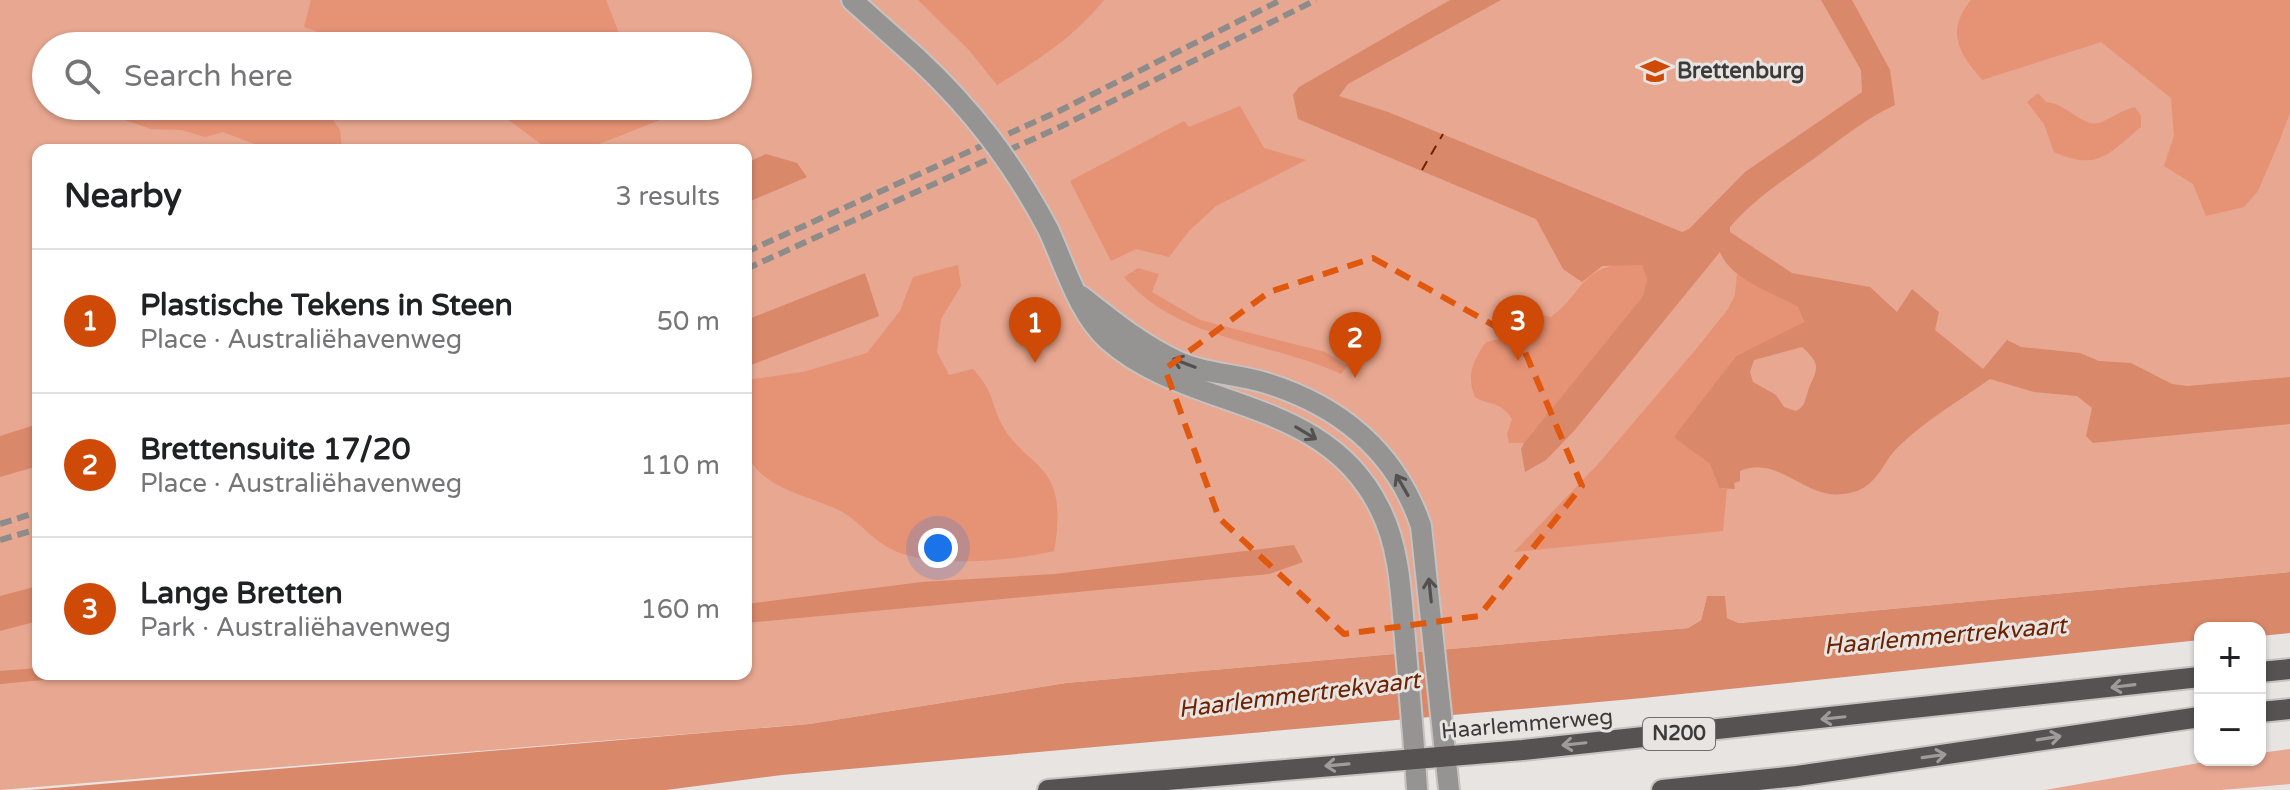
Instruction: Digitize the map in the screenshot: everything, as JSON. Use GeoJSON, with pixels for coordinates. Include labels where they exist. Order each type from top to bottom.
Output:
{"type":"FeatureCollection","features":[{"type":"Feature","properties":{"kind":"main road"},"geometry":{"type":"LineString","coordinates":[[2266,671],[2290,669]]}},
{"type":"Feature","properties":{"kind":"main road","name":"Haarlemmerweg"},"geometry":{"type":"LineString","coordinates":[[1048,790],[1415,759],[1911,711],[2194,678]]}},
{"type":"Feature","properties":{"kind":"main road"},"geometry":{"type":"LineString","coordinates":[[2266,711],[2290,709]]}},
{"type":"Feature","properties":{"kind":"main road"},"geometry":{"type":"LineString","coordinates":[[1662,790],[1797,776],[2194,718]]}},
{"type":"Feature","properties":{"kind":"street"},"geometry":{"type":"LineString","coordinates":[[852,0],[917,58],[985,128],[1014,168],[1095,325],[1127,355],[1183,382],[1274,415],[1341,457],[1372,494],[1386,523],[1397,564],[1417,790]]}},
{"type":"Feature","properties":{"kind":"street"},"geometry":{"type":"LineString","coordinates":[[1078,293],[1127,331],[1179,362],[1265,383],[1307,398],[1343,417],[1394,471],[1414,507],[1427,558],[1449,790]]}},
{"type":"Feature","properties":{"kind":"highlighted area"},"geometry":{"type":"Polygon","coordinates":[[[1373,258],[1520,340],[1582,486],[1479,616],[1344,634],[1219,518],[1165,369],[1269,292],[1373,258]]]}},
{"type":"Feature","properties":{"kind":"shaded area"},"geometry":{"type":"Polygon","coordinates":[[[0,0],[2290,0],[2290,572],[1739,623],[1727,618],[1724,607],[1707,596],[1701,620],[1688,628],[1066,683],[809,724],[0,790],[0,0]]]}},
{"type":"Feature","properties":{"kind":"shaded area"},"geometry":{"type":"Polygon","coordinates":[[[311,0],[606,0],[619,32],[316,32],[304,27],[311,0]]]}},
{"type":"Feature","properties":{"kind":"shaded area"},"geometry":{"type":"Polygon","coordinates":[[[918,0],[1104,0],[1067,37],[997,85],[969,50],[918,0]]]}},
{"type":"Feature","properties":{"kind":"shaded area"},"geometry":{"type":"Polygon","coordinates":[[[1971,0],[2290,0],[2290,113],[2258,191],[2244,207],[2206,216],[2193,184],[2164,166],[2174,136],[2171,98],[2101,42],[1982,80],[1967,61],[1958,42],[1959,22],[1971,0]]]}},
{"type":"Feature","properties":{"kind":"shaded area"},"geometry":{"type":"Polygon","coordinates":[[[2038,93],[2046,102],[2060,106],[2086,122],[2099,123],[2135,107],[2141,116],[2141,127],[2101,157],[2092,160],[2069,158],[2054,152],[2044,124],[2027,102],[2038,93]]]}},
{"type":"Feature","properties":{"kind":"shaded area"},"geometry":{"type":"Polygon","coordinates":[[[1240,106],[1264,148],[1306,160],[1216,206],[1189,231],[1169,257],[1136,249],[1111,261],[1070,181],[1184,121],[1189,127],[1240,106]]]}},
{"type":"Feature","properties":{"kind":"shaded area"},"geometry":{"type":"Polygon","coordinates":[[[125,120],[333,120],[340,130],[341,144],[255,144],[223,132],[205,137],[182,130],[151,129],[125,120]]]}},
{"type":"Feature","properties":{"kind":"shaded area"},"geometry":{"type":"Polygon","coordinates":[[[509,120],[660,120],[598,144],[541,144],[509,120]]]}},
{"type":"Feature","properties":{"kind":"shaded area"},"geometry":{"type":"Polygon","coordinates":[[[1627,263],[1642,265],[1647,279],[1643,296],[1524,443],[1509,443],[1507,434],[1512,419],[1498,406],[1475,397],[1472,389],[1472,368],[1481,349],[1486,342],[1512,333],[1532,313],[1551,317],[1591,276],[1611,266],[1627,263]]]}},
{"type":"Feature","properties":{"kind":"shaded area"},"geometry":{"type":"Polygon","coordinates":[[[958,265],[961,286],[941,319],[937,352],[949,375],[973,369],[988,390],[1006,432],[1049,479],[1057,505],[1054,551],[1017,558],[971,561],[907,555],[883,544],[841,511],[772,481],[761,474],[752,462],[752,379],[803,372],[867,353],[900,311],[913,277],[958,265]]]}},
{"type":"Feature","properties":{"kind":"shaded area"},"geometry":{"type":"Polygon","coordinates":[[[1138,268],[1159,274],[1152,292],[1200,320],[1325,352],[1348,366],[1341,374],[1197,327],[1171,315],[1146,298],[1124,277],[1138,268]]]}},
{"type":"Feature","properties":{"kind":"shaded area"},"geometry":{"type":"Polygon","coordinates":[[[1737,274],[1798,307],[1804,323],[1736,356],[1675,437],[1710,464],[1719,488],[1727,489],[1723,531],[1514,552],[1599,463],[1697,348],[1728,309],[1735,295],[1737,274]]]}},
{"type":"Feature","properties":{"kind":"shaded area"},"geometry":{"type":"Polygon","coordinates":[[[2290,749],[2290,784],[2221,790],[2045,790],[2194,764],[2266,766],[2266,752],[2290,749]]]}},
{"type":"Feature","properties":{"kind":"water"},"geometry":{"type":"Polygon","coordinates":[[[1450,0],[1501,0],[1348,84],[1339,96],[1388,112],[1682,232],[1689,229],[1745,172],[1862,92],[1861,70],[1821,0],[1852,0],[1890,70],[1895,105],[1862,124],[1769,191],[1739,217],[1730,227],[1730,232],[1792,273],[1870,287],[1897,312],[1912,289],[1939,312],[1935,330],[1983,369],[2007,340],[2021,347],[2080,353],[2099,361],[2131,363],[2172,384],[2187,386],[2290,377],[2290,424],[2093,443],[2086,436],[2092,408],[2077,396],[2034,392],[1990,379],[1907,438],[1875,478],[1858,491],[1829,494],[1779,472],[1754,467],[1740,471],[1740,481],[1734,483],[1735,489],[1719,488],[1710,464],[1674,437],[1736,356],[1804,322],[1798,307],[1743,278],[1725,262],[1720,252],[1574,431],[1546,460],[1525,472],[1521,449],[1524,443],[1643,296],[1647,279],[1642,265],[1602,266],[1582,282],[1563,269],[1536,219],[1298,119],[1293,95],[1299,87],[1450,0]],[[1802,347],[1754,360],[1750,372],[1753,382],[1776,395],[1784,407],[1796,411],[1803,404],[1816,371],[1815,362],[1802,347]]]}},
{"type":"Feature","properties":{"kind":"water"},"geometry":{"type":"Polygon","coordinates":[[[766,154],[797,163],[807,177],[752,200],[752,160],[766,154]]]}},
{"type":"Feature","properties":{"kind":"water"},"geometry":{"type":"Polygon","coordinates":[[[865,273],[879,316],[752,365],[752,318],[865,273]]]}},
{"type":"Feature","properties":{"kind":"water"},"geometry":{"type":"Polygon","coordinates":[[[32,426],[32,468],[0,477],[0,436],[32,426]]]}},
{"type":"Feature","properties":{"kind":"water"},"geometry":{"type":"Polygon","coordinates":[[[1294,545],[1303,562],[1269,574],[752,622],[752,603],[922,582],[1055,574],[1294,545]]]}},
{"type":"Feature","properties":{"kind":"water","name":"Haarlemmertrekvaart"},"geometry":{"type":"Polygon","coordinates":[[[2290,572],[2290,633],[2266,635],[2266,622],[2194,622],[2194,641],[1643,698],[782,775],[666,790],[30,790],[809,724],[1066,683],[1688,628],[1701,620],[1707,596],[1725,596],[1727,618],[1739,623],[2290,572]]]}},
{"type":"Feature","properties":{"kind":"water"},"geometry":{"type":"Polygon","coordinates":[[[32,588],[32,623],[0,631],[0,596],[32,588]]]}},
{"type":"Feature","properties":{"kind":"water"},"geometry":{"type":"Polygon","coordinates":[[[32,668],[32,680],[44,680],[0,684],[0,671],[32,668]]]}},
{"type":"Feature","properties":{"kind":"ferry route"},"geometry":{"type":"LineString","coordinates":[[1422,170],[1443,134]]}},
{"type":"Feature","properties":{"kind":"railway"},"geometry":{"type":"LineString","coordinates":[[752,249],[1059,111],[1281,0]]}},
{"type":"Feature","properties":{"kind":"railway"},"geometry":{"type":"LineString","coordinates":[[752,266],[1062,126],[1316,0]]}},
{"type":"Feature","properties":{"kind":"railway"},"geometry":{"type":"LineString","coordinates":[[0,524],[32,514]]}},
{"type":"Feature","properties":{"kind":"railway"},"geometry":{"type":"LineString","coordinates":[[0,540],[32,531]]}},
{"type":"Feature","properties":{"kind":"place","name":"Brettenburg"},"geometry":{"type":"Point","coordinates":[1655,71]}},
{"type":"Feature","properties":{"kind":"place","name":"Lange Bretten"},"geometry":{"type":"Point","coordinates":[1518,361]}},
{"type":"Feature","properties":{"kind":"place","name":"Plastische Tekens in Steen"},"geometry":{"type":"Point","coordinates":[1035,363]}},
{"type":"Feature","properties":{"kind":"place","name":"Brettensuite 17/20"},"geometry":{"type":"Point","coordinates":[1355,378]}}]}
